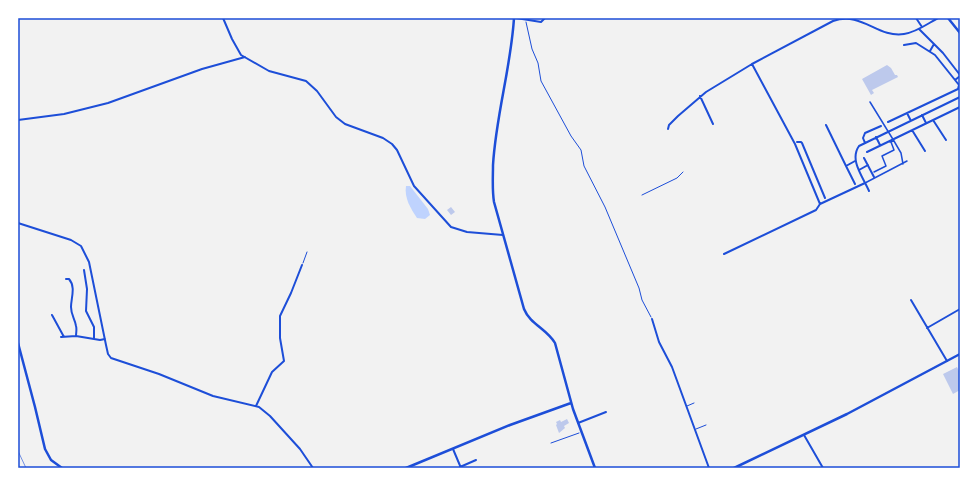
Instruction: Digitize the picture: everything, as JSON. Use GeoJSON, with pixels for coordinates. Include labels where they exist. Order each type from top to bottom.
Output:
{"type":"FeatureCollection","features":[{"type":"Feature","properties":{"kind":"street"},"geometry":{"type":"LineString","coordinates":[[223,18],[241,55],[269,71],[306,80],[315,89],[336,117],[345,124],[383,138],[392,144],[397,150],[414,186],[451,228],[467,232],[503,235]]}},
{"type":"Feature","properties":{"kind":"street"},"geometry":{"type":"LineString","coordinates":[[545,18],[541,22],[515,18],[497,126],[494,152],[493,197],[525,310],[531,320],[554,342],[571,403],[595,468]]}},
{"type":"Feature","properties":{"kind":"street"},"geometry":{"type":"LineString","coordinates":[[668,129],[670,125],[700,96],[752,64],[830,22],[847,18],[856,20],[881,32],[906,34],[919,29],[938,18]]}},
{"type":"Feature","properties":{"kind":"street"},"geometry":{"type":"LineString","coordinates":[[916,18],[922,27]]}},
{"type":"Feature","properties":{"kind":"street"},"geometry":{"type":"LineString","coordinates":[[948,18],[960,33]]}},
{"type":"Feature","properties":{"kind":"street"},"geometry":{"type":"LineString","coordinates":[[919,29],[946,56],[960,75],[955,80]]}},
{"type":"Feature","properties":{"kind":"street"},"geometry":{"type":"LineString","coordinates":[[888,122],[958,89],[959,85],[937,56],[916,43],[904,45]]}},
{"type":"Feature","properties":{"kind":"street"},"geometry":{"type":"LineString","coordinates":[[930,51],[934,44]]}},
{"type":"Feature","properties":{"kind":"street"},"geometry":{"type":"LineString","coordinates":[[18,120],[64,114],[108,103],[202,69],[245,57]]}},
{"type":"Feature","properties":{"kind":"street"},"geometry":{"type":"LineString","coordinates":[[752,64],[795,144],[820,204]]}},
{"type":"Feature","properties":{"kind":"street"},"geometry":{"type":"LineString","coordinates":[[700,96],[712,124]]}},
{"type":"Feature","properties":{"kind":"street"},"geometry":{"type":"LineString","coordinates":[[869,191],[855,161],[856,150],[859,146],[960,97]]}},
{"type":"Feature","properties":{"kind":"street"},"geometry":{"type":"LineString","coordinates":[[870,102],[901,153],[903,164]]}},
{"type":"Feature","properties":{"kind":"street"},"geometry":{"type":"LineString","coordinates":[[867,152],[960,107]]}},
{"type":"Feature","properties":{"kind":"street"},"geometry":{"type":"LineString","coordinates":[[907,113],[911,120]]}},
{"type":"Feature","properties":{"kind":"street"},"geometry":{"type":"LineString","coordinates":[[922,115],[926,123]]}},
{"type":"Feature","properties":{"kind":"street"},"geometry":{"type":"LineString","coordinates":[[933,120],[946,140]]}},
{"type":"Feature","properties":{"kind":"street"},"geometry":{"type":"LineString","coordinates":[[826,126],[855,184]]}},
{"type":"Feature","properties":{"kind":"street"},"geometry":{"type":"LineString","coordinates":[[865,143],[863,138],[865,133],[881,126]]}},
{"type":"Feature","properties":{"kind":"street"},"geometry":{"type":"LineString","coordinates":[[912,130],[925,150]]}},
{"type":"Feature","properties":{"kind":"street"},"geometry":{"type":"LineString","coordinates":[[876,137],[880,145]]}},
{"type":"Feature","properties":{"kind":"street"},"geometry":{"type":"LineString","coordinates":[[874,172],[886,166],[882,156],[894,150],[891,142],[893,140]]}},
{"type":"Feature","properties":{"kind":"street"},"geometry":{"type":"LineString","coordinates":[[797,142],[802,143],[825,198]]}},
{"type":"Feature","properties":{"kind":"street"},"geometry":{"type":"LineString","coordinates":[[864,158],[875,177]]}},
{"type":"Feature","properties":{"kind":"street"},"geometry":{"type":"LineString","coordinates":[[846,166],[855,161]]}},
{"type":"Feature","properties":{"kind":"street"},"geometry":{"type":"LineString","coordinates":[[724,254],[816,210],[820,204],[903,164],[906,161]]}},
{"type":"Feature","properties":{"kind":"street"},"geometry":{"type":"LineString","coordinates":[[859,170],[868,165]]}},
{"type":"Feature","properties":{"kind":"street"},"geometry":{"type":"LineString","coordinates":[[817,194],[823,191]]}},
{"type":"Feature","properties":{"kind":"street"},"geometry":{"type":"LineString","coordinates":[[18,223],[71,240],[81,246],[89,262],[108,354],[112,358],[159,374],[213,396],[263,409],[300,449],[313,468]]}},
{"type":"Feature","properties":{"kind":"street"},"geometry":{"type":"LineString","coordinates":[[256,406],[272,372],[284,361],[280,338],[280,316],[302,266]]}},
{"type":"Feature","properties":{"kind":"street"},"geometry":{"type":"LineString","coordinates":[[84,270],[87,289],[86,311],[94,327],[94,338]]}},
{"type":"Feature","properties":{"kind":"street"},"geometry":{"type":"LineString","coordinates":[[66,279],[69,279],[71,282],[73,291],[71,309],[72,318],[76,326],[76,336]]}},
{"type":"Feature","properties":{"kind":"street"},"geometry":{"type":"LineString","coordinates":[[911,300],[947,361]]}},
{"type":"Feature","properties":{"kind":"street"},"geometry":{"type":"LineString","coordinates":[[927,328],[960,309]]}},
{"type":"Feature","properties":{"kind":"street"},"geometry":{"type":"LineString","coordinates":[[52,315],[63,337],[76,336],[100,340],[105,339]]}},
{"type":"Feature","properties":{"kind":"street"},"geometry":{"type":"LineString","coordinates":[[652,319],[658,338],[672,367],[709,468]]}},
{"type":"Feature","properties":{"kind":"street"},"geometry":{"type":"LineString","coordinates":[[18,343],[19,355],[35,407],[45,449],[51,460],[62,468]]}},
{"type":"Feature","properties":{"kind":"street"},"geometry":{"type":"LineString","coordinates":[[734,468],[854,410],[960,354]]}},
{"type":"Feature","properties":{"kind":"street"},"geometry":{"type":"LineString","coordinates":[[406,468],[510,425],[571,403]]}},
{"type":"Feature","properties":{"kind":"street"},"geometry":{"type":"LineString","coordinates":[[578,423],[606,412]]}},
{"type":"Feature","properties":{"kind":"street"},"geometry":{"type":"LineString","coordinates":[[804,435],[822,468]]}},
{"type":"Feature","properties":{"kind":"street"},"geometry":{"type":"LineString","coordinates":[[453,449],[461,467],[476,460]]}},
{"type":"Feature","properties":{"kind":"lane"},"geometry":{"type":"LineString","coordinates":[[687,407],[694,403]]}},
{"type":"Feature","properties":{"kind":"lane"},"geometry":{"type":"LineString","coordinates":[[696,430],[706,425]]}},
{"type":"Feature","properties":{"kind":"path"},"geometry":{"type":"LineString","coordinates":[[525,19],[532,49],[538,63],[541,81],[571,136],[581,150],[584,166],[605,207],[639,288],[642,300],[652,319]]}},
{"type":"Feature","properties":{"kind":"path"},"geometry":{"type":"LineString","coordinates":[[642,195],[677,178],[683,172]]}},
{"type":"Feature","properties":{"kind":"path"},"geometry":{"type":"LineString","coordinates":[[302,266],[307,252]]}},
{"type":"Feature","properties":{"kind":"path"},"geometry":{"type":"LineString","coordinates":[[551,443],[581,432]]}},
{"type":"Feature","properties":{"kind":"water"},"geometry":{"type":"Polygon","coordinates":[[[406,186],[410,186],[428,209],[430,215],[425,219],[417,218],[412,211],[406,195],[406,186]]]}},
{"type":"Feature","properties":{"kind":"building"},"geometry":{"type":"Polygon","coordinates":[[[887,65],[898,77],[872,90],[874,93],[871,95],[862,79],[887,65]]]}},
{"type":"Feature","properties":{"kind":"building"},"geometry":{"type":"Polygon","coordinates":[[[451,207],[455,212],[451,215],[447,210],[451,207]]]}},
{"type":"Feature","properties":{"kind":"building"},"geometry":{"type":"Polygon","coordinates":[[[957,367],[960,373],[960,390],[953,394],[943,374],[957,367]]]}},
{"type":"Feature","properties":{"kind":"building"},"geometry":{"type":"Polygon","coordinates":[[[567,419],[569,423],[564,426],[565,428],[559,433],[556,422],[560,420],[561,422],[567,419]]]}},
{"type":"Feature","properties":{"kind":"railway"},"geometry":{"type":"LineString","coordinates":[[18,451],[26,468]]}}]}
